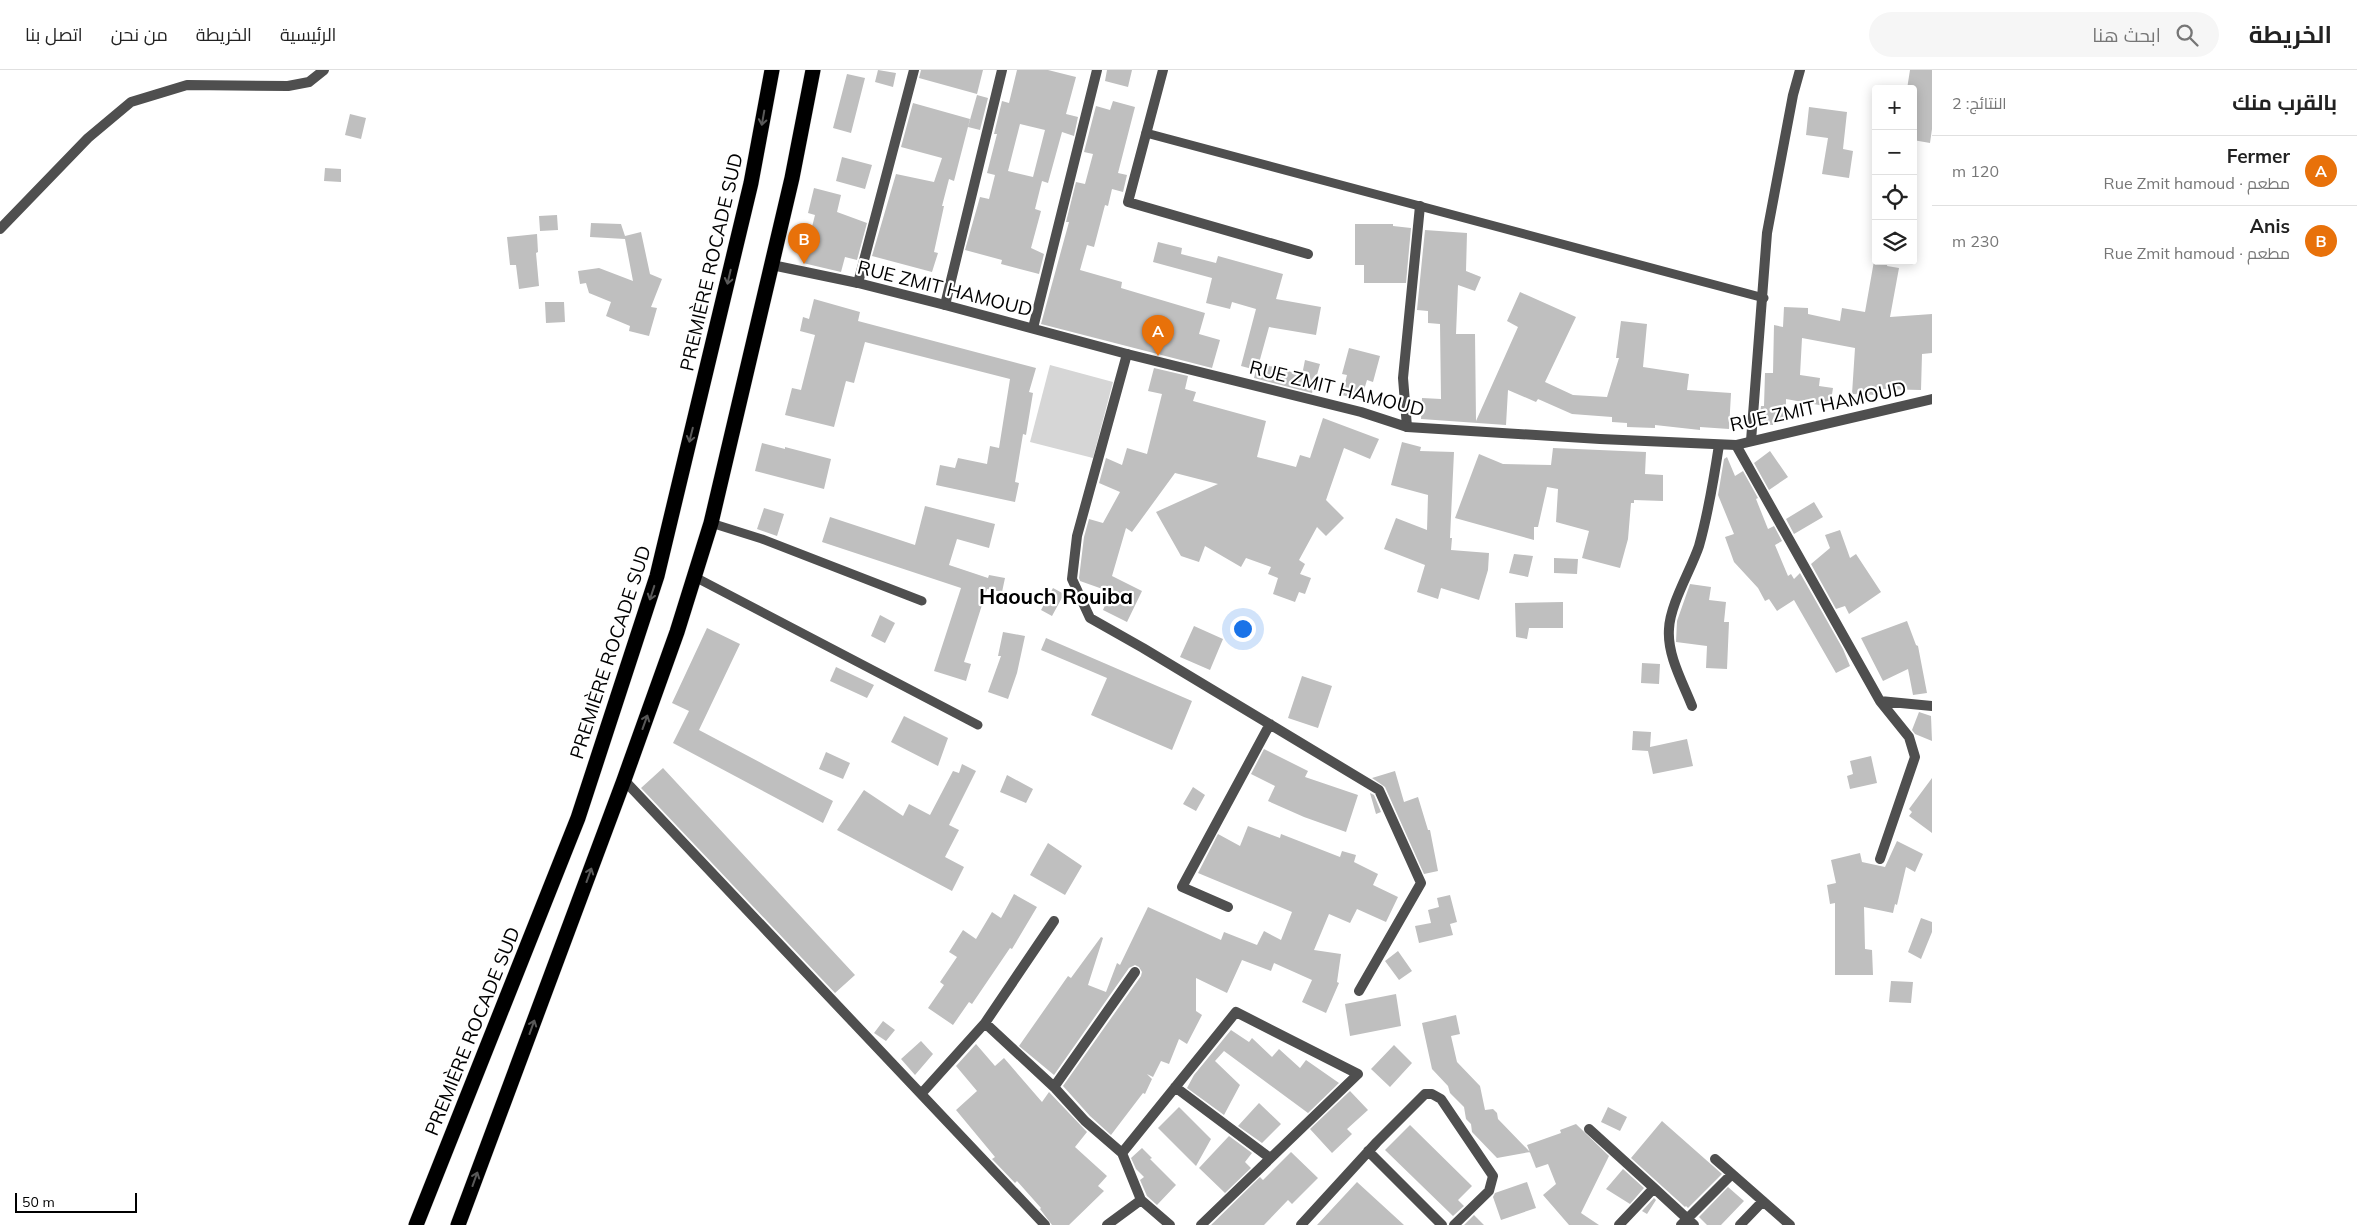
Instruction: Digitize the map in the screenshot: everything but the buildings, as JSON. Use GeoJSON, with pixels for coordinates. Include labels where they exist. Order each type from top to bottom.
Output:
{"type":"FeatureCollection","features":[{"type":"Feature","properties":{"kind":"highway","name":"PREMIÈRE ROCADE SUD"},"geometry":{"type":"LineString","coordinates":[[416,1225],[578,818],[658,576],[751,183],[772,70]]}},
{"type":"Feature","properties":{"kind":"highway"},"geometry":{"type":"LineString","coordinates":[[458,1225],[624,780],[677,632],[693,576],[711,524],[772,264],[813,70]]}},
{"type":"Feature","properties":{"kind":"street"},"geometry":{"type":"LineString","coordinates":[[0,229],[88,138],[130,102],[187,85],[288,86],[309,82],[324,70]]}},
{"type":"Feature","properties":{"kind":"street"},"geometry":{"type":"LineString","coordinates":[[858,283],[914,70]]}},
{"type":"Feature","properties":{"kind":"street"},"geometry":{"type":"LineString","coordinates":[[945,305],[1002,70]]}},
{"type":"Feature","properties":{"kind":"street"},"geometry":{"type":"LineString","coordinates":[[1033,328],[1097,70]]}},
{"type":"Feature","properties":{"kind":"street"},"geometry":{"type":"LineString","coordinates":[[1163,70],[1128,202],[1308,254]]}},
{"type":"Feature","properties":{"kind":"street"},"geometry":{"type":"LineString","coordinates":[[1751,440],[1764,298],[1767,234],[1793,95],[1800,70]]}},
{"type":"Feature","properties":{"kind":"street"},"geometry":{"type":"LineString","coordinates":[[1407,427],[1403,378],[1420,206]]}},
{"type":"Feature","properties":{"kind":"street","name":"RUE ZMIT HAMOUD"},"geometry":{"type":"LineString","coordinates":[[772,264],[858,283],[1127,354],[1362,412],[1407,427],[1600,440],[1736,445],[1932,399]]}},
{"type":"Feature","properties":{"kind":"street"},"geometry":{"type":"LineString","coordinates":[[1127,354],[1077,536],[1072,579],[1090,618],[1144,648],[1379,790],[1421,883],[1359,991]]}},
{"type":"Feature","properties":{"kind":"street"},"geometry":{"type":"LineString","coordinates":[[1692,706],[1671,650],[1668,628],[1680,589],[1698,547],[1715,474],[1719,445]]}},
{"type":"Feature","properties":{"kind":"street"},"geometry":{"type":"LineString","coordinates":[[1736,445],[1880,701],[1910,737],[1915,757],[1880,859]]}},
{"type":"Feature","properties":{"kind":"street"},"geometry":{"type":"LineString","coordinates":[[1880,701],[1932,706]]}},
{"type":"Feature","properties":{"kind":"street"},"geometry":{"type":"LineString","coordinates":[[1228,907],[1182,887],[1270,724]]}},
{"type":"Feature","properties":{"kind":"street"},"geometry":{"type":"LineString","coordinates":[[624,780],[1045,1225]]}},
{"type":"Feature","properties":{"kind":"street"},"geometry":{"type":"LineString","coordinates":[[921,1094],[985,1023],[1054,921]]}},
{"type":"Feature","properties":{"kind":"street"},"geometry":{"type":"LineString","coordinates":[[1054,1087],[1134,972]]}},
{"type":"Feature","properties":{"kind":"street"},"geometry":{"type":"LineString","coordinates":[[1122,1152],[1236,1012],[1358,1074],[1201,1225]]}},
{"type":"Feature","properties":{"kind":"street"},"geometry":{"type":"LineString","coordinates":[[985,1023],[1054,1087],[1085,1121],[1122,1152],[1141,1200],[1170,1225]]}},
{"type":"Feature","properties":{"kind":"street"},"geometry":{"type":"LineString","coordinates":[[1175,1087],[1270,1158]]}},
{"type":"Feature","properties":{"kind":"street"},"geometry":{"type":"LineString","coordinates":[[1301,1225],[1368,1151],[1425,1094],[1432,1094],[1441,1099],[1493,1176],[1489,1191],[1454,1225]]}},
{"type":"Feature","properties":{"kind":"street"},"geometry":{"type":"LineString","coordinates":[[1589,1129],[1654,1188],[1687,1223],[1732,1174]]}},
{"type":"Feature","properties":{"kind":"street"},"geometry":{"type":"LineString","coordinates":[[1368,1151],[1442,1225]]}},
{"type":"Feature","properties":{"kind":"street"},"geometry":{"type":"LineString","coordinates":[[1715,1159],[1790,1225]]}},
{"type":"Feature","properties":{"kind":"street"},"geometry":{"type":"LineString","coordinates":[[1619,1225],[1654,1188]]}},
{"type":"Feature","properties":{"kind":"street"},"geometry":{"type":"LineString","coordinates":[[1107,1225],[1141,1200]]}},
{"type":"Feature","properties":{"kind":"street"},"geometry":{"type":"LineString","coordinates":[[1740,1225],[1763,1201]]}},
{"type":"Feature","properties":{"kind":"lane"},"geometry":{"type":"LineString","coordinates":[[1146,133],[1764,298]]}},
{"type":"Feature","properties":{"kind":"lane"},"geometry":{"type":"LineString","coordinates":[[711,524],[762,538],[922,601]]}},
{"type":"Feature","properties":{"kind":"lane"},"geometry":{"type":"LineString","coordinates":[[693,576],[978,725]]}},
{"type":"Feature","properties":{"kind":"shaded area"},"geometry":{"type":"Polygon","coordinates":[[[1050,365],[1113,382],[1093,458],[1030,442],[1050,365]]]}},
{"type":"Feature","properties":{"kind":"place","name":"Anis"},"geometry":{"type":"Point","coordinates":[804,264]}},
{"type":"Feature","properties":{"kind":"place","name":"Fermer"},"geometry":{"type":"Point","coordinates":[1158,356]}},
{"type":"Feature","properties":{"kind":"district","name":"Haouch Rouiba"},"geometry":{"type":"Point","coordinates":[1056,597]}}]}
